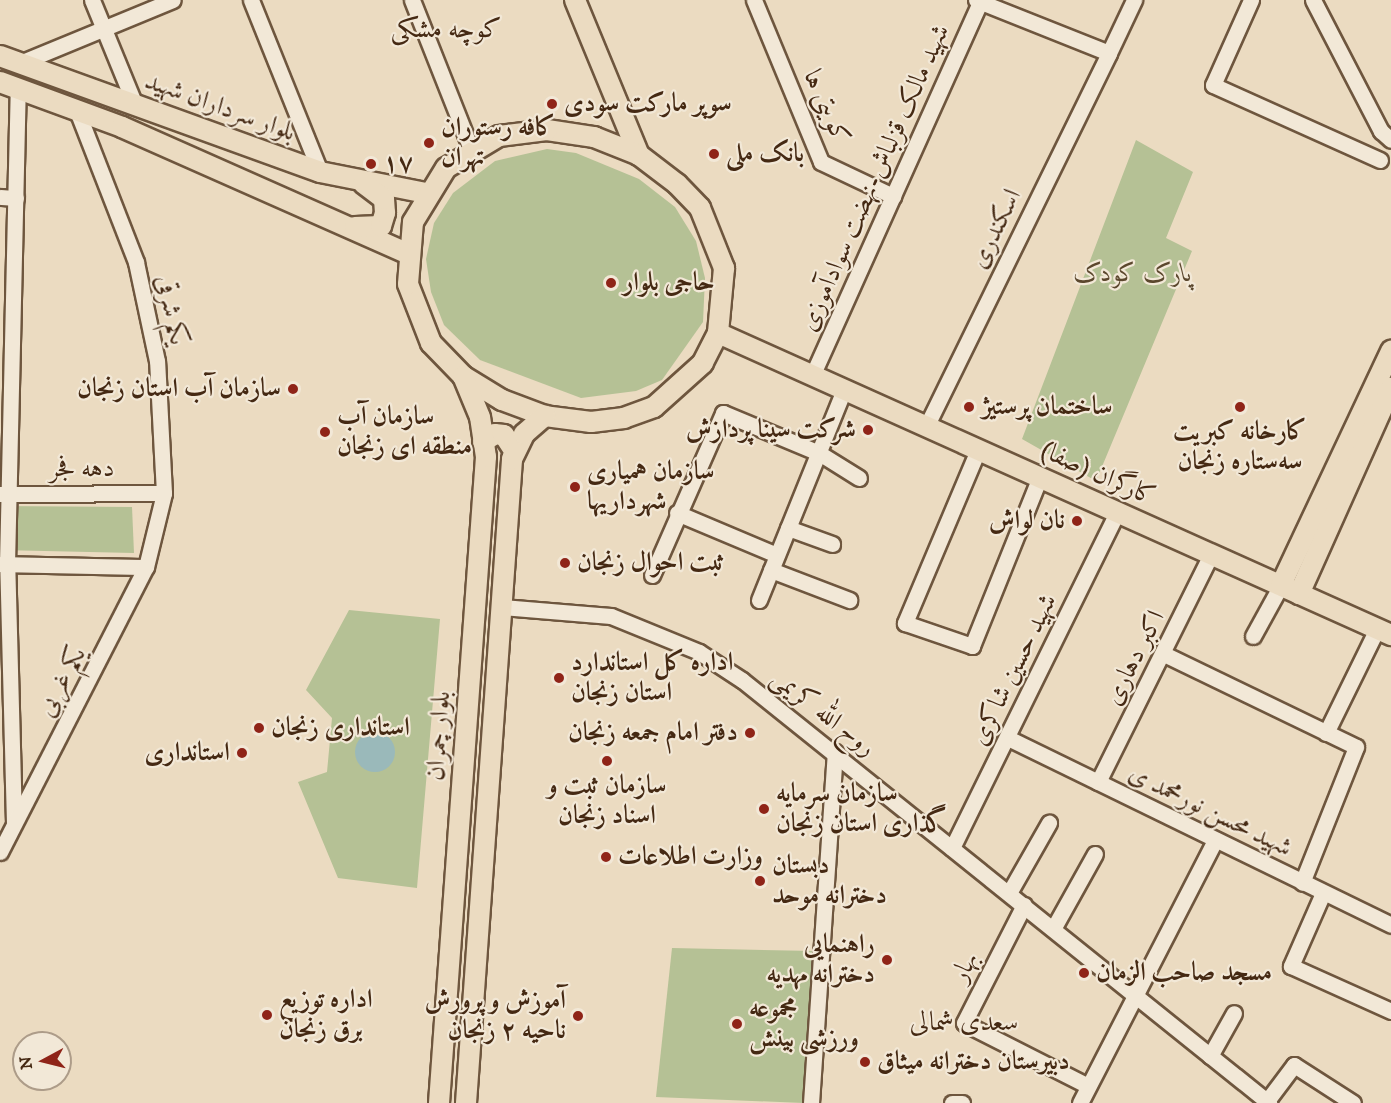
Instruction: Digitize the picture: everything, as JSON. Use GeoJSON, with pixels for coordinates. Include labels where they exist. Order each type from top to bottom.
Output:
{"type":"FeatureCollection","features":[{"type":"Feature","properties":{"kind":"main road"},"geometry":{"type":"LineString","coordinates":[[575,0],[639,155]]}},
{"type":"Feature","properties":{"kind":"main road","name":"بلوار سرداران شهید"},"geometry":{"type":"LineString","coordinates":[[0,56],[320,172],[426,193]]}},
{"type":"Feature","properties":{"kind":"main road","name":"بلوار سرداران شهید"},"geometry":{"type":"LineString","coordinates":[[9,85],[77,111],[407,253]]}},
{"type":"Feature","properties":{"kind":"main road"},"geometry":{"type":"LineString","coordinates":[[547,130],[594,137],[639,155],[692,200],[716,237],[725,290],[718,333],[681,388],[654,407],[591,422],[545,416],[502,400],[463,376],[431,343],[416,315],[407,253],[426,193],[471,149],[499,136],[547,130]]}},
{"type":"Feature","properties":{"kind":"main road"},"geometry":{"type":"LineString","coordinates":[[346,226],[372,229],[381,226],[385,213],[384,199],[359,180]]}},
{"type":"Feature","properties":{"kind":"main road","name":"کارگران (صفا)"},"geometry":{"type":"LineString","coordinates":[[718,333],[1384,632]]}},
{"type":"Feature","properties":{"kind":"main road"},"geometry":{"type":"LineString","coordinates":[[1281,585],[1391,351]]}},
{"type":"Feature","properties":{"kind":"main road","name":"بلوار چمران"},"geometry":{"type":"LineString","coordinates":[[439,1103],[483,442],[463,376]]}},
{"type":"Feature","properties":{"kind":"main road"},"geometry":{"type":"LineString","coordinates":[[1299,594],[1391,388]]}},
{"type":"Feature","properties":{"kind":"main road","name":"بلوار چمران"},"geometry":{"type":"LineString","coordinates":[[466,1103],[515,452],[524,434],[545,416]]}},
{"type":"Feature","properties":{"kind":"main road"},"geometry":{"type":"LineString","coordinates":[[483,442],[495,434],[504,435],[515,452]]}},
{"type":"Feature","properties":{"kind":"main road"},"geometry":{"type":"LineString","coordinates":[[452,921],[479,923]]}},
{"type":"Feature","properties":{"kind":"street"},"geometry":{"type":"LineString","coordinates":[[92,0],[135,105]]}},
{"type":"Feature","properties":{"kind":"street"},"geometry":{"type":"LineString","coordinates":[[20,63],[173,0]]}},
{"type":"Feature","properties":{"kind":"street"},"geometry":{"type":"LineString","coordinates":[[250,0],[320,172]]}},
{"type":"Feature","properties":{"kind":"street"},"geometry":{"type":"LineString","coordinates":[[412,0],[471,149]]}},
{"type":"Feature","properties":{"kind":"street","name":"کویتی ها"},"geometry":{"type":"LineString","coordinates":[[754,0],[821,162],[893,196]]}},
{"type":"Feature","properties":{"kind":"street","name":"اسکندری"},"geometry":{"type":"LineString","coordinates":[[926,426],[1134,0]]}},
{"type":"Feature","properties":{"kind":"street"},"geometry":{"type":"LineString","coordinates":[[1251,0],[1213,85],[1380,160]]}},
{"type":"Feature","properties":{"kind":"street"},"geometry":{"type":"LineString","coordinates":[[1313,0],[1388,136]]}},
{"type":"Feature","properties":{"kind":"street"},"geometry":{"type":"LineString","coordinates":[[979,1],[1109,53]]}},
{"type":"Feature","properties":{"kind":"street","name":"شهید مالک قزلباش-نهضت سوادآموزی"},"geometry":{"type":"LineString","coordinates":[[812,376],[979,1]]}},
{"type":"Feature","properties":{"kind":"street"},"geometry":{"type":"LineString","coordinates":[[9,85],[16,198],[7,309],[4,564],[14,825]]}},
{"type":"Feature","properties":{"kind":"street","name":"یکم شرقی"},"geometry":{"type":"LineString","coordinates":[[77,111],[136,262],[157,361],[164,493],[155,529]]}},
{"type":"Feature","properties":{"kind":"street"},"geometry":{"type":"LineString","coordinates":[[0,197],[16,198]]}},
{"type":"Feature","properties":{"kind":"street"},"geometry":{"type":"LineString","coordinates":[[759,600],[844,390]]}},
{"type":"Feature","properties":{"kind":"street"},"geometry":{"type":"LineString","coordinates":[[652,575],[677,513],[723,412],[819,453],[859,478]]}},
{"type":"Feature","properties":{"kind":"street"},"geometry":{"type":"LineString","coordinates":[[978,450],[905,623],[972,646],[1040,477]]}},
{"type":"Feature","properties":{"kind":"street","name":"دهه فجر"},"geometry":{"type":"LineString","coordinates":[[6,494],[164,493]]}},
{"type":"Feature","properties":{"kind":"street","name":"شهید حسین شاکری"},"geometry":{"type":"LineString","coordinates":[[952,848],[1117,512]]}},
{"type":"Feature","properties":{"kind":"street"},"geometry":{"type":"LineString","coordinates":[[677,513],[849,600]]}},
{"type":"Feature","properties":{"kind":"street"},"geometry":{"type":"LineString","coordinates":[[789,528],[831,544]]}},
{"type":"Feature","properties":{"kind":"street","name":"یکم غربی"},"geometry":{"type":"LineString","coordinates":[[0,852],[146,567],[155,529]]}},
{"type":"Feature","properties":{"kind":"street","name":"اکبر دهاری"},"geometry":{"type":"LineString","coordinates":[[1098,782],[1166,655],[1211,554]]}},
{"type":"Feature","properties":{"kind":"street"},"geometry":{"type":"LineString","coordinates":[[4,564],[146,567]]}},
{"type":"Feature","properties":{"kind":"street"},"geometry":{"type":"LineString","coordinates":[[1253,636],[1281,585]]}},
{"type":"Feature","properties":{"kind":"street","name":"روح الله کریمی"},"geometry":{"type":"LineString","coordinates":[[502,607],[611,616],[641,626],[733,674],[835,752],[1268,1102]]}},
{"type":"Feature","properties":{"kind":"street"},"geometry":{"type":"LineString","coordinates":[[1326,733],[1384,632]]}},
{"type":"Feature","properties":{"kind":"street"},"geometry":{"type":"LineString","coordinates":[[1166,655],[1356,747],[1302,883]]}},
{"type":"Feature","properties":{"kind":"street","name":"شهید محسن نورمحمد ی"},"geometry":{"type":"LineString","coordinates":[[1008,738],[1323,894],[1391,925]]}},
{"type":"Feature","properties":{"kind":"street"},"geometry":{"type":"LineString","coordinates":[[811,1103],[835,752]]}},
{"type":"Feature","properties":{"kind":"street"},"geometry":{"type":"LineString","coordinates":[[1009,893],[1049,823]]}},
{"type":"Feature","properties":{"kind":"street"},"geometry":{"type":"LineString","coordinates":[[1080,1103],[1215,840]]}},
{"type":"Feature","properties":{"kind":"street"},"geometry":{"type":"LineString","coordinates":[[1053,929],[1095,854]]}},
{"type":"Feature","properties":{"kind":"street"},"geometry":{"type":"LineString","coordinates":[[1323,894],[1291,966],[1391,1011]]}},
{"type":"Feature","properties":{"kind":"street","name":"بهار"},"geometry":{"type":"LineString","coordinates":[[1023,905],[964,1023],[1088,1086]]}},
{"type":"Feature","properties":{"kind":"street"},"geometry":{"type":"LineString","coordinates":[[1210,1056],[1234,1013]]}},
{"type":"Feature","properties":{"kind":"street"},"geometry":{"type":"LineString","coordinates":[[1268,1102],[1294,1065],[1353,1103]]}},
{"type":"Feature","properties":{"kind":"green space","name":"پارک کودک"},"geometry":{"type":"Polygon","coordinates":[[[1136,140],[1193,172],[1166,238],[1192,251],[1096,481],[1022,439],[1136,140]]]}},
{"type":"Feature","properties":{"kind":"green space"},"geometry":{"type":"Polygon","coordinates":[[[547,149],[576,153],[639,179],[675,207],[696,241],[705,278],[703,322],[662,380],[636,391],[581,398],[480,360],[444,325],[431,292],[426,259],[434,223],[453,193],[495,161],[547,149]]]}},
{"type":"Feature","properties":{"kind":"green space"},"geometry":{"type":"Polygon","coordinates":[[[0,506],[132,507],[134,553],[0,550],[0,506]]]}},
{"type":"Feature","properties":{"kind":"green space"},"geometry":{"type":"Polygon","coordinates":[[[349,610],[440,619],[417,888],[338,878],[298,782],[327,772],[332,718],[306,690],[349,610]]]}},
{"type":"Feature","properties":{"kind":"green space","name":"مجموعه ورزشی بینش"},"geometry":{"type":"Polygon","coordinates":[[[672,948],[815,951],[804,1103],[656,1097],[672,948]]]}},
{"type":"Feature","properties":{"kind":"water"},"geometry":{"type":"Polygon","coordinates":[[[375,732],[389,738],[395,752],[389,766],[375,772],[361,766],[355,752],[361,738],[375,732]]]}},
{"type":"Feature","properties":{"kind":"place","name":"سوپر مارکت سودی"},"geometry":{"type":"Point","coordinates":[552,104]}},
{"type":"Feature","properties":{"kind":"place","name":"کافه رستوران تهران"},"geometry":{"type":"Point","coordinates":[429,143]}},
{"type":"Feature","properties":{"kind":"place","name":"بانک ملی"},"geometry":{"type":"Point","coordinates":[714,154]}},
{"type":"Feature","properties":{"kind":"place","name":"۱۷"},"geometry":{"type":"Point","coordinates":[371,164]}},
{"type":"Feature","properties":{"kind":"place","name":"حاجی بلوار"},"geometry":{"type":"Point","coordinates":[611,283]}},
{"type":"Feature","properties":{"kind":"place","name":"سازمان آب استان زنجان"},"geometry":{"type":"Point","coordinates":[293,389]}},
{"type":"Feature","properties":{"kind":"place","name":"ساختمان پرستیژ"},"geometry":{"type":"Point","coordinates":[969,407]}},
{"type":"Feature","properties":{"kind":"place","name":"کارخانه کبریت سه‌ستاره زنجان"},"geometry":{"type":"Point","coordinates":[1240,407]}},
{"type":"Feature","properties":{"kind":"place","name":"شرکت سینا پردازش"},"geometry":{"type":"Point","coordinates":[868,430]}},
{"type":"Feature","properties":{"kind":"place","name":"سازمان آب منطقه ای زنجان"},"geometry":{"type":"Point","coordinates":[325,432]}},
{"type":"Feature","properties":{"kind":"place","name":"سازمان همیاری شهرداریها"},"geometry":{"type":"Point","coordinates":[575,487]}},
{"type":"Feature","properties":{"kind":"place","name":"نان لواش"},"geometry":{"type":"Point","coordinates":[1077,521]}},
{"type":"Feature","properties":{"kind":"place","name":"ثبت احوال زنجان"},"geometry":{"type":"Point","coordinates":[565,563]}},
{"type":"Feature","properties":{"kind":"place","name":"اداره کل استاندارد استان زنجان"},"geometry":{"type":"Point","coordinates":[559,678]}},
{"type":"Feature","properties":{"kind":"place","name":"استانداری زنجان"},"geometry":{"type":"Point","coordinates":[259,728]}},
{"type":"Feature","properties":{"kind":"place","name":"دفتر امام جمعه زنجان"},"geometry":{"type":"Point","coordinates":[750,733]}},
{"type":"Feature","properties":{"kind":"place","name":"استانداری"},"geometry":{"type":"Point","coordinates":[242,753]}},
{"type":"Feature","properties":{"kind":"place","name":"سازمان ثبت و اسناد زنجان"},"geometry":{"type":"Point","coordinates":[607,761]}},
{"type":"Feature","properties":{"kind":"place","name":"سازمان سرمایه گذاری استان زنجان"},"geometry":{"type":"Point","coordinates":[764,809]}},
{"type":"Feature","properties":{"kind":"place","name":"وزارت اطلاعات"},"geometry":{"type":"Point","coordinates":[606,857]}},
{"type":"Feature","properties":{"kind":"place","name":"دبستان دخترانه موحد"},"geometry":{"type":"Point","coordinates":[760,881]}},
{"type":"Feature","properties":{"kind":"place","name":"راهنمایی دخترانه مهدیه"},"geometry":{"type":"Point","coordinates":[887,960]}},
{"type":"Feature","properties":{"kind":"place","name":"مسجد صاحب الزمان"},"geometry":{"type":"Point","coordinates":[1084,973]}},
{"type":"Feature","properties":{"kind":"place","name":"اداره توزیع برق زنجان"},"geometry":{"type":"Point","coordinates":[267,1015]}},
{"type":"Feature","properties":{"kind":"place","name":"آموزش و پرورش ناحیه ۲ زنجان"},"geometry":{"type":"Point","coordinates":[578,1016]}},
{"type":"Feature","properties":{"kind":"place","name":"مجموعه ورزشی بینش"},"geometry":{"type":"Point","coordinates":[737,1024]}},
{"type":"Feature","properties":{"kind":"place","name":"دبیرستان دخترانه میثاق"},"geometry":{"type":"Point","coordinates":[865,1062]}},
{"type":"Feature","properties":{"kind":"district","name":"کوچه مشکی"},"geometry":{"type":"Point","coordinates":[446,30]}},
{"type":"Feature","properties":{"kind":"district","name":"سعدی شمالی"},"geometry":{"type":"Point","coordinates":[964,1023]}}]}
